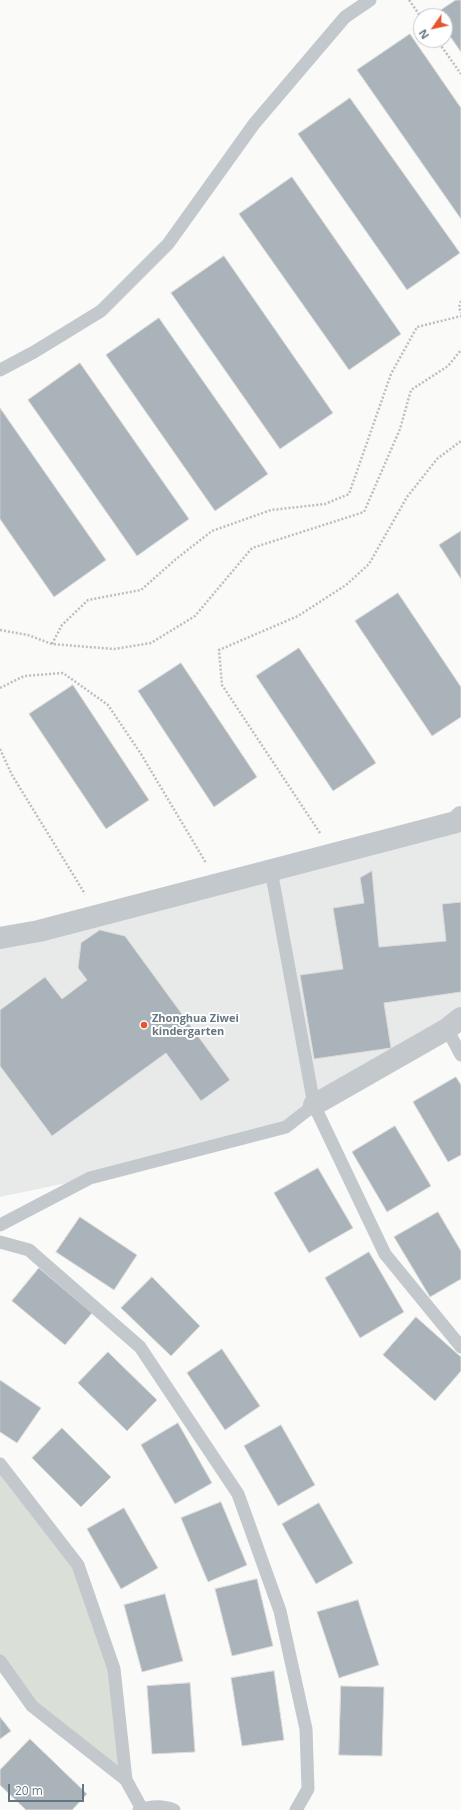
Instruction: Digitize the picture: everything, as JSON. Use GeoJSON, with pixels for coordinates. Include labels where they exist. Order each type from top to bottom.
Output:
{"type":"FeatureCollection","features":[{"type":"Feature","properties":{"kind":"street"},"geometry":{"type":"LineString","coordinates":[[0,938],[39,931],[456,822],[461,817]]}},
{"type":"Feature","properties":{"kind":"street"},"geometry":{"type":"LineString","coordinates":[[314,1105],[454,1023]]}},
{"type":"Feature","properties":{"kind":"lane"},"geometry":{"type":"LineString","coordinates":[[0,370],[34,352],[101,311],[168,244],[254,124],[345,17],[370,0]]}},
{"type":"Feature","properties":{"kind":"lane"},"geometry":{"type":"LineString","coordinates":[[271,870],[314,1105],[385,1254],[461,1347]]}},
{"type":"Feature","properties":{"kind":"lane"},"geometry":{"type":"LineString","coordinates":[[454,1023],[461,1055]]}},
{"type":"Feature","properties":{"kind":"lane"},"geometry":{"type":"LineString","coordinates":[[0,1225],[90,1178],[286,1127],[314,1105]]}},
{"type":"Feature","properties":{"kind":"lane"},"geometry":{"type":"LineString","coordinates":[[0,1242],[29,1250],[140,1347],[238,1494],[280,1611],[306,1730],[308,1789],[296,1810]]}},
{"type":"Feature","properties":{"kind":"lane"},"geometry":{"type":"LineString","coordinates":[[0,1464],[78,1565],[114,1669],[126,1780],[140,1810],[150,1806],[167,1807],[174,1810]]}},
{"type":"Feature","properties":{"kind":"lane"},"geometry":{"type":"LineString","coordinates":[[0,1661],[32,1706],[126,1780]]}},
{"type":"Feature","properties":{"kind":"path"},"geometry":{"type":"LineString","coordinates":[[443,48],[461,74]]}},
{"type":"Feature","properties":{"kind":"path"},"geometry":{"type":"LineString","coordinates":[[461,300],[459,307],[461,313]]}},
{"type":"Feature","properties":{"kind":"path"},"geometry":{"type":"LineString","coordinates":[[52,644],[62,625],[88,600],[141,590],[176,559],[212,531],[271,510],[325,504],[349,494],[391,374],[417,327],[461,316]]}},
{"type":"Feature","properties":{"kind":"path"},"geometry":{"type":"LineString","coordinates":[[0,630],[28,635],[52,644],[114,650],[151,643],[195,616],[252,548],[364,512],[400,428],[411,390],[448,366],[461,350]]}},
{"type":"Feature","properties":{"kind":"path"},"geometry":{"type":"LineString","coordinates":[[334,854],[222,685],[219,650],[298,616],[346,585],[369,564],[407,497],[437,459],[461,441]]}},
{"type":"Feature","properties":{"kind":"path"},"geometry":{"type":"LineString","coordinates":[[0,688],[24,676],[63,673],[108,705],[141,754],[218,884]]}},
{"type":"Feature","properties":{"kind":"path"},"geometry":{"type":"LineString","coordinates":[[0,749],[12,774],[97,915]]}},
{"type":"Feature","properties":{"kind":"shaded area"},"geometry":{"type":"Polygon","coordinates":[[[461,817],[461,1018],[286,1127],[90,1178],[0,1197],[0,938],[461,817]]]}},
{"type":"Feature","properties":{"kind":"shaded area"},"geometry":{"type":"Polygon","coordinates":[[[0,1464],[78,1565],[114,1669],[126,1780],[32,1706],[0,1661],[0,1464]]]}},
{"type":"Feature","properties":{"kind":"building"},"geometry":{"type":"Polygon","coordinates":[[[456,0],[461,0],[461,52],[453,40],[453,8],[444,8],[456,0]]]}},
{"type":"Feature","properties":{"kind":"building"},"geometry":{"type":"Polygon","coordinates":[[[410,34],[413,38],[413,48],[420,48],[461,108],[461,219],[357,70],[410,34]]]}},
{"type":"Feature","properties":{"kind":"building"},"geometry":{"type":"Polygon","coordinates":[[[350,98],[460,253],[407,290],[298,134],[350,98]]]}},
{"type":"Feature","properties":{"kind":"building"},"geometry":{"type":"Polygon","coordinates":[[[292,177],[401,334],[349,370],[239,214],[292,177]]]}},
{"type":"Feature","properties":{"kind":"building"},"geometry":{"type":"Polygon","coordinates":[[[224,256],[333,413],[280,449],[171,293],[224,256]]]}},
{"type":"Feature","properties":{"kind":"building"},"geometry":{"type":"Polygon","coordinates":[[[159,318],[268,474],[215,511],[106,355],[159,318]]]}},
{"type":"Feature","properties":{"kind":"building"},"geometry":{"type":"Polygon","coordinates":[[[80,363],[189,519],[137,556],[28,400],[80,363]]]}},
{"type":"Feature","properties":{"kind":"building"},"geometry":{"type":"Polygon","coordinates":[[[0,408],[106,560],[54,597],[0,519],[0,408]]]}},
{"type":"Feature","properties":{"kind":"building"},"geometry":{"type":"Polygon","coordinates":[[[461,531],[461,579],[439,545],[461,531]]]}},
{"type":"Feature","properties":{"kind":"building"},"geometry":{"type":"Polygon","coordinates":[[[398,593],[461,687],[461,717],[432,736],[355,621],[398,593]]]}},
{"type":"Feature","properties":{"kind":"building"},"geometry":{"type":"Polygon","coordinates":[[[299,648],[376,763],[333,791],[256,676],[299,648]]]}},
{"type":"Feature","properties":{"kind":"building"},"geometry":{"type":"Polygon","coordinates":[[[181,663],[257,777],[214,807],[138,691],[181,663]]]}},
{"type":"Feature","properties":{"kind":"building"},"geometry":{"type":"Polygon","coordinates":[[[73,685],[149,800],[106,829],[29,714],[73,685]]]}},
{"type":"Feature","properties":{"kind":"building"},"geometry":{"type":"Polygon","coordinates":[[[372,871],[379,947],[446,941],[442,904],[461,902],[461,992],[384,1003],[391,1048],[314,1059],[300,975],[343,969],[333,908],[364,903],[360,878],[372,871]]]}},
{"type":"Feature","properties":{"kind":"building"},"geometry":{"type":"Polygon","coordinates":[[[100,930],[125,936],[230,1080],[201,1101],[166,1053],[52,1136],[0,1066],[0,1010],[45,977],[62,999],[87,980],[78,968],[81,943],[100,930]]]}},
{"type":"Feature","properties":{"kind":"building"},"geometry":{"type":"Polygon","coordinates":[[[456,1077],[461,1085],[461,1155],[448,1162],[413,1102],[456,1077]]]}},
{"type":"Feature","properties":{"kind":"building"},"geometry":{"type":"Polygon","coordinates":[[[395,1126],[431,1186],[387,1212],[352,1152],[395,1126]]]}},
{"type":"Feature","properties":{"kind":"building"},"geometry":{"type":"Polygon","coordinates":[[[318,1168],[353,1228],[309,1253],[274,1193],[318,1168]]]}},
{"type":"Feature","properties":{"kind":"building"},"geometry":{"type":"Polygon","coordinates":[[[438,1212],[461,1251],[461,1279],[430,1297],[394,1237],[438,1212]]]}},
{"type":"Feature","properties":{"kind":"building"},"geometry":{"type":"Polygon","coordinates":[[[80,1217],[137,1255],[114,1290],[56,1252],[80,1217]]]}},
{"type":"Feature","properties":{"kind":"building"},"geometry":{"type":"Polygon","coordinates":[[[369,1252],[404,1312],[360,1338],[325,1278],[369,1252]]]}},
{"type":"Feature","properties":{"kind":"building"},"geometry":{"type":"Polygon","coordinates":[[[39,1268],[92,1313],[65,1345],[12,1301],[39,1268]]]}},
{"type":"Feature","properties":{"kind":"building"},"geometry":{"type":"Polygon","coordinates":[[[152,1277],[200,1326],[171,1356],[121,1308],[152,1277]]]}},
{"type":"Feature","properties":{"kind":"building"},"geometry":{"type":"Polygon","coordinates":[[[416,1317],[461,1357],[461,1371],[435,1401],[383,1355],[416,1317]]]}},
{"type":"Feature","properties":{"kind":"building"},"geometry":{"type":"Polygon","coordinates":[[[222,1349],[260,1406],[225,1430],[187,1373],[222,1349]]]}},
{"type":"Feature","properties":{"kind":"building"},"geometry":{"type":"Polygon","coordinates":[[[108,1352],[157,1400],[127,1431],[78,1383],[108,1352]]]}},
{"type":"Feature","properties":{"kind":"building"},"geometry":{"type":"Polygon","coordinates":[[[0,1380],[41,1408],[17,1443],[0,1432],[0,1380]]]}},
{"type":"Feature","properties":{"kind":"building"},"geometry":{"type":"Polygon","coordinates":[[[178,1423],[212,1483],[175,1504],[141,1445],[178,1423]]]}},
{"type":"Feature","properties":{"kind":"building"},"geometry":{"type":"Polygon","coordinates":[[[281,1425],[315,1485],[278,1506],[244,1446],[281,1425]]]}},
{"type":"Feature","properties":{"kind":"building"},"geometry":{"type":"Polygon","coordinates":[[[62,1428],[111,1477],[81,1507],[32,1458],[62,1428]]]}},
{"type":"Feature","properties":{"kind":"building"},"geometry":{"type":"Polygon","coordinates":[[[221,1502],[247,1565],[208,1582],[181,1518],[221,1502]]]}},
{"type":"Feature","properties":{"kind":"building"},"geometry":{"type":"Polygon","coordinates":[[[319,1503],[353,1563],[316,1584],[282,1524],[319,1503]]]}},
{"type":"Feature","properties":{"kind":"building"},"geometry":{"type":"Polygon","coordinates":[[[124,1508],[158,1568],[121,1589],[87,1529],[124,1508]]]}},
{"type":"Feature","properties":{"kind":"building"},"geometry":{"type":"Polygon","coordinates":[[[257,1579],[273,1646],[232,1656],[215,1589],[257,1579]]]}},
{"type":"Feature","properties":{"kind":"building"},"geometry":{"type":"Polygon","coordinates":[[[165,1594],[183,1661],[142,1672],[124,1605],[165,1594]]]}},
{"type":"Feature","properties":{"kind":"building"},"geometry":{"type":"Polygon","coordinates":[[[358,1600],[379,1665],[339,1678],[317,1612],[358,1600]]]}},
{"type":"Feature","properties":{"kind":"building"},"geometry":{"type":"Polygon","coordinates":[[[274,1671],[284,1740],[242,1746],[231,1678],[274,1671]]]}},
{"type":"Feature","properties":{"kind":"building"},"geometry":{"type":"Polygon","coordinates":[[[190,1683],[195,1752],[152,1754],[147,1686],[190,1683]]]}},
{"type":"Feature","properties":{"kind":"building"},"geometry":{"type":"Polygon","coordinates":[[[341,1686],[384,1687],[382,1756],[339,1755],[341,1686]]]}},
{"type":"Feature","properties":{"kind":"building"},"geometry":{"type":"Polygon","coordinates":[[[0,1717],[11,1731],[0,1739],[0,1717]]]}},
{"type":"Feature","properties":{"kind":"building"},"geometry":{"type":"Polygon","coordinates":[[[30,1739],[87,1794],[72,1810],[26,1810],[0,1785],[0,1770],[30,1739]]]}},
{"type":"Feature","properties":{"kind":"place","name":"Zhonghua Ziwei kindergarten"},"geometry":{"type":"Point","coordinates":[144,1025]}}]}
